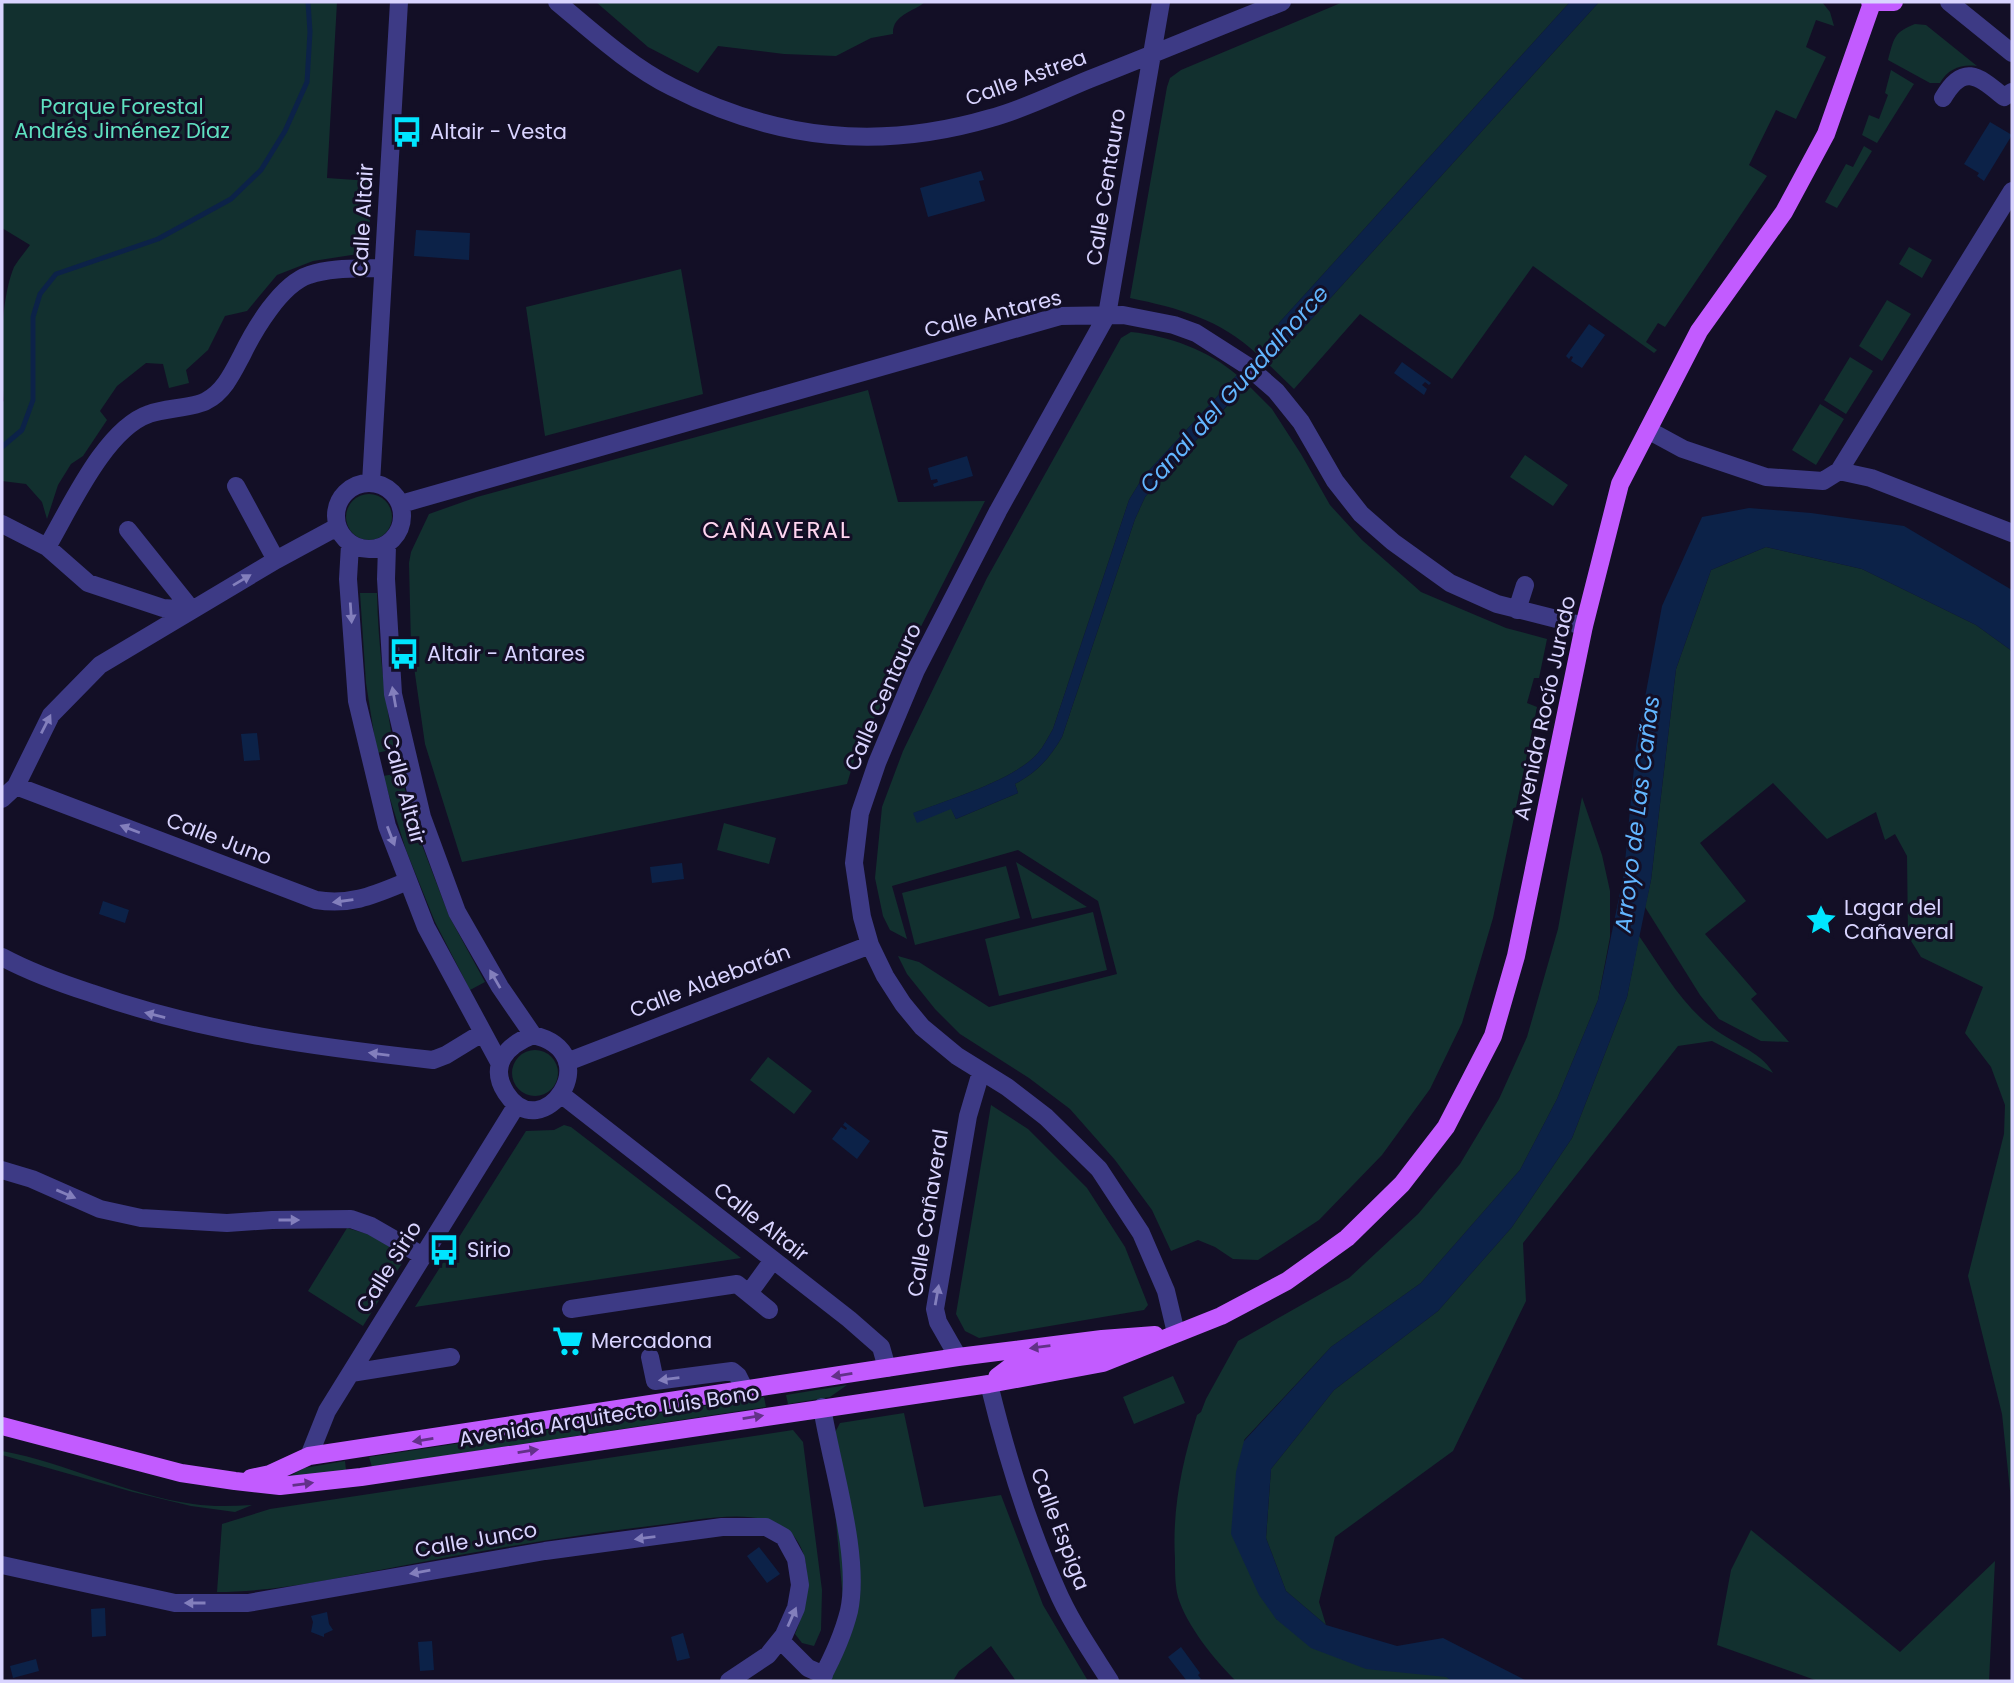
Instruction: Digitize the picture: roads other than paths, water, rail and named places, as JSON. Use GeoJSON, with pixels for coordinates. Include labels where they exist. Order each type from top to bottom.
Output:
{"type":"FeatureCollection","features":[{"type":"Feature","properties":{"kind":"main road"},"geometry":{"type":"LineString","coordinates":[[1871,2],[1894,2]]}},
{"type":"Feature","properties":{"kind":"main road","name":"Avenida Rocío Jurado"},"geometry":{"type":"LineString","coordinates":[[989,1384],[1103,1363],[1222,1316],[1287,1281],[1347,1238],[1402,1184],[1446,1127],[1493,1037],[1516,956],[1584,626],[1620,484],[1699,331],[1784,212],[1826,134],[1871,2]]}},
{"type":"Feature","properties":{"kind":"main road","name":"Avenida Rocío Jurado"},"geometry":{"type":"LineString","coordinates":[[958,1357],[1102,1339],[1176,1333]]}},
{"type":"Feature","properties":{"kind":"main road","name":"Avenida Rocío Jurado"},"geometry":{"type":"LineString","coordinates":[[989,1384],[1009,1368],[1111,1349],[1132,1338]]}},
{"type":"Feature","properties":{"kind":"main road","name":"Avenida Arquitecto Luis Bono"},"geometry":{"type":"LineString","coordinates":[[235,1482],[270,1474],[309,1457],[958,1357]]}},
{"type":"Feature","properties":{"kind":"main road","name":"Avenida Arquitecto Luis Bono"},"geometry":{"type":"LineString","coordinates":[[2,1426],[181,1472],[235,1482],[280,1486],[360,1477],[989,1384]]}},
{"type":"Feature","properties":{"kind":"street","name":"Calle Altair"},"geometry":{"type":"LineString","coordinates":[[371,483],[399,2]]}},
{"type":"Feature","properties":{"kind":"street","name":"Calle Astrea"},"geometry":{"type":"LineString","coordinates":[[557,2],[615,50],[670,86],[729,113],[797,132],[863,138],[937,131],[993,118],[1282,2]]}},
{"type":"Feature","properties":{"kind":"street","name":"Calle Centauro"},"geometry":{"type":"LineString","coordinates":[[1161,2],[1107,315],[998,511],[916,670],[877,763],[860,813],[855,863],[862,917],[870,945],[897,995],[922,1027],[981,1072],[1007,1087],[1046,1116],[1099,1169],[1141,1233],[1166,1291],[1176,1333]]}},
{"type":"Feature","properties":{"kind":"street"},"geometry":{"type":"LineString","coordinates":[[1948,2],[2012,53]]}},
{"type":"Feature","properties":{"kind":"street"},"geometry":{"type":"LineString","coordinates":[[1943,98],[1952,84],[1964,76],[1979,77],[2004,97],[2012,92]]}},
{"type":"Feature","properties":{"kind":"street"},"geometry":{"type":"LineString","coordinates":[[1648,430],[1683,449],[1766,477],[1823,481],[1839,471],[2012,191]]}},
{"type":"Feature","properties":{"kind":"street"},"geometry":{"type":"LineString","coordinates":[[47,547],[105,450],[127,425],[148,414],[206,401],[230,379],[276,298],[307,275],[383,268]]}},
{"type":"Feature","properties":{"kind":"street","name":"Calle Antares"},"geometry":{"type":"LineString","coordinates":[[401,504],[1060,316],[1107,315],[1174,325],[1196,333],[1239,361],[1276,391],[1301,422],[1335,481],[1361,514],[1393,542],[1450,583],[1497,604],[1584,626]]}},
{"type":"Feature","properties":{"kind":"street"},"geometry":{"type":"LineString","coordinates":[[1839,471],[1871,478],[2012,533]]}},
{"type":"Feature","properties":{"kind":"street"},"geometry":{"type":"LineString","coordinates":[[371,483],[389,489],[401,504],[401,527],[398,535],[387,546],[368,551],[350,544],[342,537],[337,527],[335,514],[339,501],[348,490],[359,484],[371,483]]}},
{"type":"Feature","properties":{"kind":"street"},"geometry":{"type":"LineString","coordinates":[[236,486],[275,560]]}},
{"type":"Feature","properties":{"kind":"street"},"geometry":{"type":"LineString","coordinates":[[2,524],[47,547],[88,583],[163,608],[192,610]]}},
{"type":"Feature","properties":{"kind":"street"},"geometry":{"type":"LineString","coordinates":[[2,799],[16,786],[51,715],[100,665],[275,560],[337,527]]}},
{"type":"Feature","properties":{"kind":"street"},"geometry":{"type":"LineString","coordinates":[[128,530],[192,610]]}},
{"type":"Feature","properties":{"kind":"street","name":"Calle Altair"},"geometry":{"type":"LineString","coordinates":[[350,544],[348,579],[357,701],[387,826],[426,927],[500,1064]]}},
{"type":"Feature","properties":{"kind":"street","name":"Calle Altair"},"geometry":{"type":"LineString","coordinates":[[387,546],[386,579],[393,694],[422,817],[457,912],[500,987],[533,1035]]}},
{"type":"Feature","properties":{"kind":"street"},"geometry":{"type":"LineString","coordinates":[[1517,610],[1525,585]]}},
{"type":"Feature","properties":{"kind":"street","name":"Calle Juno"},"geometry":{"type":"LineString","coordinates":[[16,786],[316,900],[337,904],[372,895],[408,881]]}},
{"type":"Feature","properties":{"kind":"street","name":"Calle Aldebarán"},"geometry":{"type":"LineString","coordinates":[[567,1062],[870,945]]}},
{"type":"Feature","properties":{"kind":"street"},"geometry":{"type":"LineString","coordinates":[[2,957],[44,977],[145,1012],[283,1042],[433,1060],[482,1033]]}},
{"type":"Feature","properties":{"kind":"street"},"geometry":{"type":"LineString","coordinates":[[533,1035],[559,1046],[567,1062],[568,1082],[562,1095],[552,1105],[535,1110],[516,1106],[505,1091],[499,1074],[505,1052],[517,1041],[533,1035]]}},
{"type":"Feature","properties":{"kind":"street","name":"Calle Cañaveral"},"geometry":{"type":"LineString","coordinates":[[958,1357],[938,1322],[935,1309],[968,1116],[981,1072]]}},
{"type":"Feature","properties":{"kind":"street","name":"Calle Altair"},"geometry":{"type":"LineString","coordinates":[[562,1095],[881,1347],[887,1368]]}},
{"type":"Feature","properties":{"kind":"street","name":"Calle Sirio"},"geometry":{"type":"LineString","coordinates":[[309,1457],[327,1411],[516,1106]]}},
{"type":"Feature","properties":{"kind":"street"},"geometry":{"type":"LineString","coordinates":[[2,1170],[32,1179],[100,1209],[141,1218],[227,1223],[351,1219],[371,1226],[423,1256]]}},
{"type":"Feature","properties":{"kind":"street"},"geometry":{"type":"LineString","coordinates":[[749,1293],[773,1260]]}},
{"type":"Feature","properties":{"kind":"street"},"geometry":{"type":"LineString","coordinates":[[571,1308],[737,1283],[769,1310]]}},
{"type":"Feature","properties":{"kind":"street"},"geometry":{"type":"LineString","coordinates":[[351,1373],[451,1357]]}},
{"type":"Feature","properties":{"kind":"street"},"geometry":{"type":"LineString","coordinates":[[650,1357],[655,1381],[732,1371],[738,1376],[745,1390]]}},
{"type":"Feature","properties":{"kind":"street","name":"Calle Espiga"},"geometry":{"type":"LineString","coordinates":[[989,1384],[1026,1512],[1056,1589],[1110,1681]]}},
{"type":"Feature","properties":{"kind":"street"},"geometry":{"type":"LineString","coordinates":[[780,1640],[822,1678],[843,1631],[849,1609],[852,1585],[848,1536],[822,1407]]}},
{"type":"Feature","properties":{"kind":"street","name":"Calle Junco"},"geometry":{"type":"LineString","coordinates":[[2,1565],[175,1603],[248,1603],[545,1551],[722,1527],[766,1527],[784,1537],[796,1559],[800,1585],[796,1608],[780,1640],[768,1655],[729,1681]]}},
{"type":"Feature","properties":{"kind":"water","name":"Canal del Guadalhorce"},"geometry":{"type":"Polygon","coordinates":[[[1570,2],[1599,2],[1296,336],[1285,341],[1145,497],[1135,519],[1062,737],[1047,758],[1030,775],[1015,784],[1018,793],[956,819],[951,809],[917,823],[913,813],[998,780],[1027,763],[1040,750],[1053,729],[1129,500],[1143,477],[1274,335],[1279,323],[1570,2]]]}},
{"type":"Feature","properties":{"kind":"water"},"geometry":{"type":"Polygon","coordinates":[[[1990,122],[2012,135],[1984,181],[1977,176],[1979,173],[1964,164],[1990,122]]]}},
{"type":"Feature","properties":{"kind":"water"},"geometry":{"type":"Polygon","coordinates":[[[981,171],[984,180],[979,181],[985,201],[928,217],[920,188],[981,171]]]}},
{"type":"Feature","properties":{"kind":"water"},"geometry":{"type":"Polygon","coordinates":[[[416,230],[470,233],[469,260],[414,256],[416,230]]]}},
{"type":"Feature","properties":{"kind":"water"},"geometry":{"type":"Polygon","coordinates":[[[1589,324],[1605,335],[1582,368],[1571,361],[1573,357],[1569,359],[1566,356],[1589,324]]]}},
{"type":"Feature","properties":{"kind":"water"},"geometry":{"type":"Polygon","coordinates":[[[1402,362],[1431,383],[1429,385],[1425,382],[1422,385],[1427,389],[1424,395],[1394,373],[1402,362]]]}},
{"type":"Feature","properties":{"kind":"water"},"geometry":{"type":"Polygon","coordinates":[[[967,456],[973,476],[934,487],[933,484],[938,482],[937,479],[931,480],[928,468],[967,456]]]}},
{"type":"Feature","properties":{"kind":"water","name":"Arroyo de Las Cañas"},"geometry":{"type":"Polygon","coordinates":[[[1749,508],[1811,513],[1904,526],[2012,590],[2012,651],[1976,625],[1862,569],[1766,547],[1711,570],[1676,669],[1651,880],[1627,997],[1572,1138],[1512,1227],[1438,1311],[1334,1390],[1271,1469],[1266,1538],[1286,1591],[1326,1625],[1397,1646],[1443,1638],[1527,1681],[1452,1681],[1446,1677],[1366,1669],[1311,1648],[1276,1619],[1259,1595],[1231,1534],[1236,1472],[1244,1441],[1331,1347],[1421,1283],[1520,1170],[1557,1099],[1598,1000],[1624,873],[1636,746],[1662,606],[1702,517],[1749,508]]]}},
{"type":"Feature","properties":{"kind":"water"},"geometry":{"type":"Polygon","coordinates":[[[257,733],[260,760],[244,761],[241,734],[257,733]]]}},
{"type":"Feature","properties":{"kind":"water"},"geometry":{"type":"Polygon","coordinates":[[[682,863],[684,879],[652,883],[650,867],[682,863]]]}},
{"type":"Feature","properties":{"kind":"water"},"geometry":{"type":"Polygon","coordinates":[[[103,901],[129,910],[125,923],[99,914],[103,901]]]}},
{"type":"Feature","properties":{"kind":"water"},"geometry":{"type":"Polygon","coordinates":[[[845,1122],[870,1141],[857,1159],[832,1139],[841,1127],[846,1130],[843,1125],[845,1122]]]}},
{"type":"Feature","properties":{"kind":"water"},"geometry":{"type":"Polygon","coordinates":[[[759,1547],[780,1574],[767,1583],[747,1556],[759,1547]]]}},
{"type":"Feature","properties":{"kind":"water"},"geometry":{"type":"Polygon","coordinates":[[[105,1608],[106,1636],[92,1637],[91,1609],[105,1608]]]}},
{"type":"Feature","properties":{"kind":"water"},"geometry":{"type":"Polygon","coordinates":[[[327,1612],[333,1630],[324,1634],[324,1637],[311,1632],[311,1616],[327,1612]]]}},
{"type":"Feature","properties":{"kind":"water"},"geometry":{"type":"Polygon","coordinates":[[[683,1633],[690,1658],[677,1661],[671,1637],[683,1633]]]}},
{"type":"Feature","properties":{"kind":"water"},"geometry":{"type":"Polygon","coordinates":[[[432,1641],[434,1670],[420,1671],[418,1642],[432,1641]]]}},
{"type":"Feature","properties":{"kind":"water"},"geometry":{"type":"Polygon","coordinates":[[[1181,1647],[1200,1673],[1198,1675],[1201,1679],[1198,1681],[1187,1681],[1168,1657],[1181,1647]]]}},
{"type":"Feature","properties":{"kind":"water"},"geometry":{"type":"Polygon","coordinates":[[[36,1659],[39,1671],[13,1678],[10,1666],[36,1659]]]}},
{"type":"Feature","properties":{"kind":"waterway"},"geometry":{"type":"LineString","coordinates":[[2,447],[22,430],[33,400],[33,317],[40,294],[56,274],[158,239],[231,199],[261,170],[285,131],[307,82],[310,32],[308,2]]}},
{"type":"Feature","properties":{"kind":"place","name":"Altair - Vesta"},"geometry":{"type":"Point","coordinates":[407,132]}},
{"type":"Feature","properties":{"kind":"place","name":"Altair - Antares"},"geometry":{"type":"Point","coordinates":[404,654]}},
{"type":"Feature","properties":{"kind":"place","name":"Lagar del Cañaveral"},"geometry":{"type":"Point","coordinates":[1821,920]}},
{"type":"Feature","properties":{"kind":"place","name":"Sirio"},"geometry":{"type":"Point","coordinates":[444,1250]}},
{"type":"Feature","properties":{"kind":"place","name":"Mercadona"},"geometry":{"type":"Point","coordinates":[568,1341]}},
{"type":"Feature","properties":{"kind":"district","name":"CAÑAVERAL"},"geometry":{"type":"Point","coordinates":[777,530]}},
{"type":"Feature","properties":{"kind":"park label","name":"Parque Forestal Andrés Jiménez Díaz"},"geometry":{"type":"Point","coordinates":[122,119]}}]}
